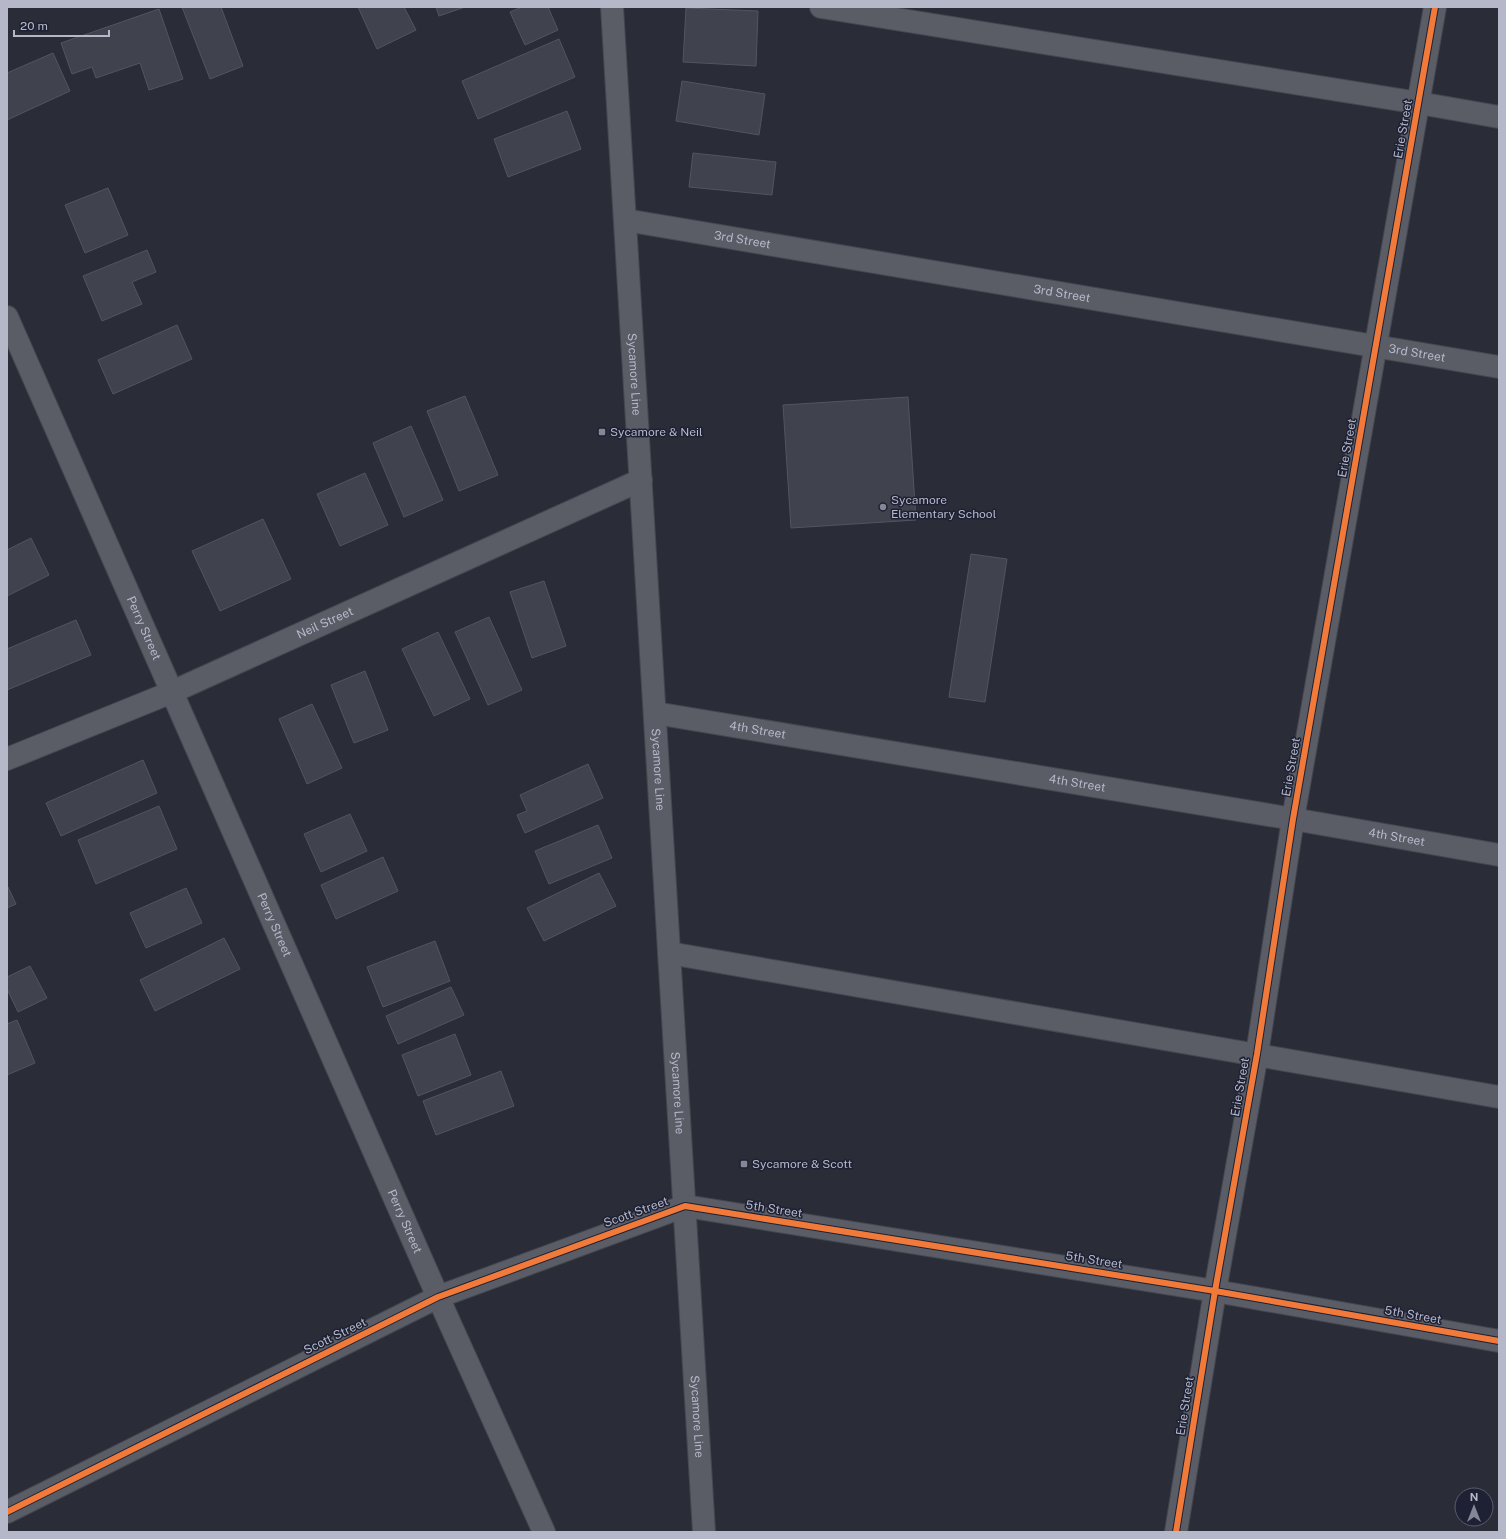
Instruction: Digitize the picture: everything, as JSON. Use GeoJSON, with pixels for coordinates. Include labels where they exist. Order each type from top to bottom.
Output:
{"type":"FeatureCollection","features":[{"type":"Feature","properties":{"kind":"street","name":"Sycamore Line"},"geometry":{"type":"LineString","coordinates":[[612,7],[704,1532]]}},
{"type":"Feature","properties":{"kind":"street"},"geometry":{"type":"LineString","coordinates":[[821,7],[1419,102],[1499,117]]}},
{"type":"Feature","properties":{"kind":"street","name":"Erie Street"},"geometry":{"type":"LineString","coordinates":[[1176,1532],[1215,1291],[1257,1054],[1293,819],[1435,7]]}},
{"type":"Feature","properties":{"kind":"street","name":"3rd Street"},"geometry":{"type":"LineString","coordinates":[[625,220],[1376,345],[1499,367]]}},
{"type":"Feature","properties":{"kind":"street","name":"Perry Street"},"geometry":{"type":"LineString","coordinates":[[7,317],[438,1297],[544,1532]]}},
{"type":"Feature","properties":{"kind":"street","name":"Neil Street"},"geometry":{"type":"LineString","coordinates":[[7,759],[172,692],[641,480]]}},
{"type":"Feature","properties":{"kind":"street","name":"4th Street"},"geometry":{"type":"LineString","coordinates":[[655,713],[1293,819],[1499,855]]}},
{"type":"Feature","properties":{"kind":"street"},"geometry":{"type":"LineString","coordinates":[[669,953],[1499,1097]]}},
{"type":"Feature","properties":{"kind":"street","name":"Scott Street"},"geometry":{"type":"LineString","coordinates":[[7,1512],[438,1297],[685,1206]]}},
{"type":"Feature","properties":{"kind":"street","name":"5th Street"},"geometry":{"type":"LineString","coordinates":[[685,1206],[1215,1291],[1499,1341]]}},
{"type":"Feature","properties":{"kind":"building"},"geometry":{"type":"Polygon","coordinates":[[[182,7],[221,7],[243,66],[210,79],[182,7]]]}},
{"type":"Feature","properties":{"kind":"building"},"geometry":{"type":"Polygon","coordinates":[[[358,7],[404,7],[416,30],[377,49],[358,7]]]}},
{"type":"Feature","properties":{"kind":"building"},"geometry":{"type":"Polygon","coordinates":[[[436,7],[465,7],[439,16],[436,7]]]}},
{"type":"Feature","properties":{"kind":"building"},"geometry":{"type":"Polygon","coordinates":[[[522,7],[548,7],[558,30],[525,45],[510,12],[522,7]]]}},
{"type":"Feature","properties":{"kind":"building"},"geometry":{"type":"Polygon","coordinates":[[[686,8],[758,11],[756,66],[683,62],[686,8]]]}},
{"type":"Feature","properties":{"kind":"building"},"geometry":{"type":"Polygon","coordinates":[[[159,9],[183,79],[149,90],[140,63],[96,78],[92,67],[72,74],[61,43],[159,9]]]}},
{"type":"Feature","properties":{"kind":"building"},"geometry":{"type":"Polygon","coordinates":[[[559,39],[575,77],[478,119],[462,81],[559,39]]]}},
{"type":"Feature","properties":{"kind":"building"},"geometry":{"type":"Polygon","coordinates":[[[53,53],[70,91],[7,120],[7,73],[53,53]]]}},
{"type":"Feature","properties":{"kind":"building"},"geometry":{"type":"Polygon","coordinates":[[[682,81],[765,94],[759,135],[676,121],[682,81]]]}},
{"type":"Feature","properties":{"kind":"building"},"geometry":{"type":"Polygon","coordinates":[[[567,111],[581,149],[508,177],[494,139],[567,111]]]}},
{"type":"Feature","properties":{"kind":"building"},"geometry":{"type":"Polygon","coordinates":[[[693,153],[776,162],[772,195],[689,187],[693,153]]]}},
{"type":"Feature","properties":{"kind":"building"},"geometry":{"type":"Polygon","coordinates":[[[108,188],[128,235],[85,253],[65,205],[108,188]]]}},
{"type":"Feature","properties":{"kind":"building"},"geometry":{"type":"Polygon","coordinates":[[[147,250],[156,272],[132,282],[142,304],[102,321],[83,276],[147,250]]]}},
{"type":"Feature","properties":{"kind":"building"},"geometry":{"type":"Polygon","coordinates":[[[177,325],[192,359],[113,394],[98,360],[177,325]]]}},
{"type":"Feature","properties":{"kind":"building"},"geometry":{"type":"Polygon","coordinates":[[[465,396],[498,475],[459,491],[427,411],[465,396]]]}},
{"type":"Feature","properties":{"kind":"building"},"geometry":{"type":"Polygon","coordinates":[[[908,397],[916,520],[791,528],[783,405],[908,397]]]}},
{"type":"Feature","properties":{"kind":"building"},"geometry":{"type":"Polygon","coordinates":[[[411,426],[443,500],[404,517],[373,443],[411,426]]]}},
{"type":"Feature","properties":{"kind":"building"},"geometry":{"type":"Polygon","coordinates":[[[365,473],[388,525],[340,546],[317,494],[365,473]]]}},
{"type":"Feature","properties":{"kind":"building"},"geometry":{"type":"Polygon","coordinates":[[[263,519],[291,579],[220,611],[192,551],[263,519]]]}},
{"type":"Feature","properties":{"kind":"building"},"geometry":{"type":"Polygon","coordinates":[[[31,538],[49,575],[7,596],[7,550],[31,538]]]}},
{"type":"Feature","properties":{"kind":"building"},"geometry":{"type":"Polygon","coordinates":[[[971,554],[1007,559],[985,702],[949,697],[971,554]]]}},
{"type":"Feature","properties":{"kind":"building"},"geometry":{"type":"Polygon","coordinates":[[[544,581],[566,646],[532,658],[510,592],[544,581]]]}},
{"type":"Feature","properties":{"kind":"building"},"geometry":{"type":"Polygon","coordinates":[[[489,617],[522,690],[488,705],[455,632],[489,617]]]}},
{"type":"Feature","properties":{"kind":"building"},"geometry":{"type":"Polygon","coordinates":[[[76,620],[91,655],[7,690],[7,649],[76,620]]]}},
{"type":"Feature","properties":{"kind":"building"},"geometry":{"type":"Polygon","coordinates":[[[438,632],[470,699],[434,716],[402,649],[438,632]]]}},
{"type":"Feature","properties":{"kind":"building"},"geometry":{"type":"Polygon","coordinates":[[[365,671],[388,730],[354,743],[331,685],[365,671]]]}},
{"type":"Feature","properties":{"kind":"building"},"geometry":{"type":"Polygon","coordinates":[[[312,704],[342,768],[307,784],[279,719],[312,704]]]}},
{"type":"Feature","properties":{"kind":"building"},"geometry":{"type":"Polygon","coordinates":[[[143,760],[157,793],[61,836],[46,803],[143,760]]]}},
{"type":"Feature","properties":{"kind":"building"},"geometry":{"type":"Polygon","coordinates":[[[588,764],[603,798],[525,833],[517,815],[527,811],[520,795],[588,764]]]}},
{"type":"Feature","properties":{"kind":"building"},"geometry":{"type":"Polygon","coordinates":[[[159,806],[177,849],[96,884],[78,840],[159,806]]]}},
{"type":"Feature","properties":{"kind":"building"},"geometry":{"type":"Polygon","coordinates":[[[350,814],[367,851],[321,872],[304,834],[350,814]]]}},
{"type":"Feature","properties":{"kind":"building"},"geometry":{"type":"Polygon","coordinates":[[[598,825],[612,858],[549,884],[535,851],[598,825]]]}},
{"type":"Feature","properties":{"kind":"building"},"geometry":{"type":"Polygon","coordinates":[[[383,857],[398,891],[336,919],[321,885],[383,857]]]}},
{"type":"Feature","properties":{"kind":"building"},"geometry":{"type":"Polygon","coordinates":[[[599,873],[616,906],[544,941],[527,908],[599,873]]]}},
{"type":"Feature","properties":{"kind":"building"},"geometry":{"type":"Polygon","coordinates":[[[7,885],[16,904],[7,908],[7,885]]]}},
{"type":"Feature","properties":{"kind":"building"},"geometry":{"type":"Polygon","coordinates":[[[186,888],[202,923],[146,948],[130,913],[186,888]]]}},
{"type":"Feature","properties":{"kind":"building"},"geometry":{"type":"Polygon","coordinates":[[[224,938],[240,969],[155,1011],[140,980],[224,938]]]}},
{"type":"Feature","properties":{"kind":"building"},"geometry":{"type":"Polygon","coordinates":[[[435,941],[450,981],[383,1007],[367,967],[435,941]]]}},
{"type":"Feature","properties":{"kind":"building"},"geometry":{"type":"Polygon","coordinates":[[[30,966],[47,998],[18,1012],[7,989],[7,977],[30,966]]]}},
{"type":"Feature","properties":{"kind":"building"},"geometry":{"type":"Polygon","coordinates":[[[451,987],[464,1015],[398,1044],[386,1016],[451,987]]]}},
{"type":"Feature","properties":{"kind":"building"},"geometry":{"type":"Polygon","coordinates":[[[17,1020],[35,1063],[7,1075],[7,1024],[17,1020]]]}},
{"type":"Feature","properties":{"kind":"building"},"geometry":{"type":"Polygon","coordinates":[[[455,1034],[471,1075],[418,1096],[402,1055],[455,1034]]]}},
{"type":"Feature","properties":{"kind":"building"},"geometry":{"type":"Polygon","coordinates":[[[501,1071],[514,1106],[436,1135],[423,1101],[501,1071]]]}},
{"type":"Feature","properties":{"kind":"cycle path"},"geometry":{"type":"LineString","coordinates":[[1176,1532],[1215,1291],[1257,1054],[1293,819],[1435,7]]}},
{"type":"Feature","properties":{"kind":"cycle path"},"geometry":{"type":"LineString","coordinates":[[7,1512],[438,1297],[685,1206],[1215,1291],[1499,1341]]}},
{"type":"Feature","properties":{"kind":"place","name":"Sycamore & Neil"},"geometry":{"type":"Point","coordinates":[602,432]}},
{"type":"Feature","properties":{"kind":"place","name":"Sycamore Elementary School"},"geometry":{"type":"Point","coordinates":[883,507]}},
{"type":"Feature","properties":{"kind":"place","name":"Sycamore & Scott"},"geometry":{"type":"Point","coordinates":[744,1164]}}]}
